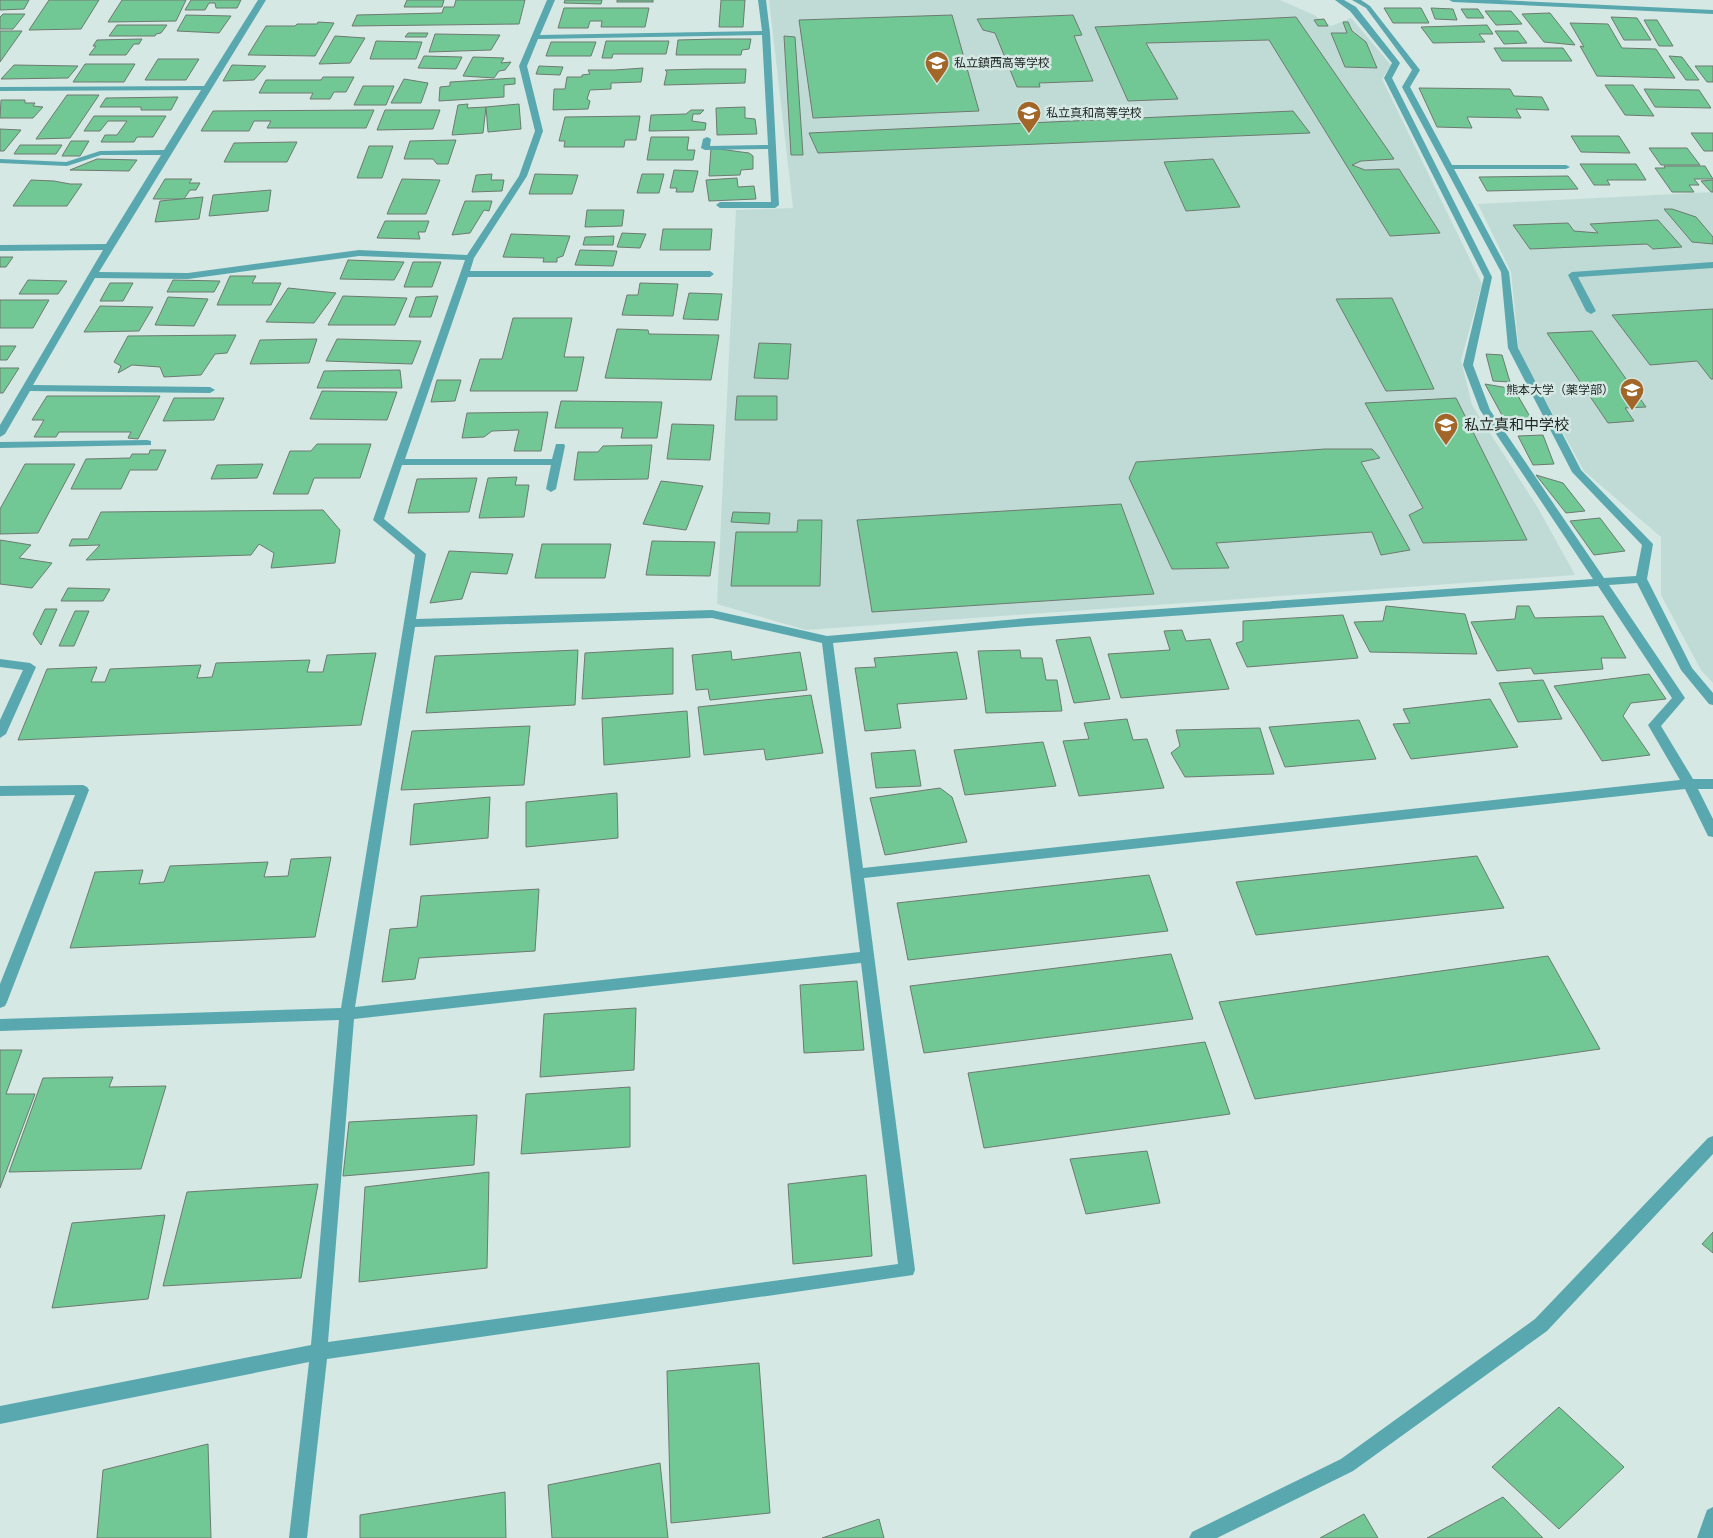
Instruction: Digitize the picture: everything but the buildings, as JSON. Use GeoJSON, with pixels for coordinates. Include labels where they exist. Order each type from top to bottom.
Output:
{"type":"FeatureCollection","features":[{"type":"Feature","properties":{"kind":"street"},"geometry":{"type":"LineString","coordinates":[[0,434],[108,247],[205,88],[262,0]]}},
{"type":"Feature","properties":{"kind":"street"},"geometry":{"type":"LineString","coordinates":[[298,1538],[319,1352],[347,1014],[421,554],[378,520],[470,258],[523,176],[539,131],[523,66],[551,0]]}},
{"type":"Feature","properties":{"kind":"street"},"geometry":{"type":"LineString","coordinates":[[720,205],[775,205],[766,33],[762,0]]}},
{"type":"Feature","properties":{"kind":"street"},"geometry":{"type":"LineString","coordinates":[[1339,0],[1353,9],[1396,63],[1388,78],[1488,278],[1468,366],[1485,410],[1679,698],[1654,725],[1689,784],[1713,832]]}},
{"type":"Feature","properties":{"kind":"street"},"geometry":{"type":"LineString","coordinates":[[1356,0],[1368,7],[1416,70],[1406,87],[1505,272],[1513,348],[1576,472],[1648,544],[1641,579],[1687,670],[1713,701]]}},
{"type":"Feature","properties":{"kind":"street"},"geometry":{"type":"LineString","coordinates":[[1453,0],[1713,12]]}},
{"type":"Feature","properties":{"kind":"street"},"geometry":{"type":"LineString","coordinates":[[536,37],[766,33]]}},
{"type":"Feature","properties":{"kind":"street"},"geometry":{"type":"LineString","coordinates":[[0,89],[205,88]]}},
{"type":"Feature","properties":{"kind":"street"},"geometry":{"type":"LineString","coordinates":[[707,139],[705,148],[772,147]]}},
{"type":"Feature","properties":{"kind":"street"},"geometry":{"type":"LineString","coordinates":[[0,161],[67,164],[100,153],[166,152]]}},
{"type":"Feature","properties":{"kind":"street"},"geometry":{"type":"LineString","coordinates":[[1449,167],[1566,167]]}},
{"type":"Feature","properties":{"kind":"street"},"geometry":{"type":"LineString","coordinates":[[0,248],[108,247]]}},
{"type":"Feature","properties":{"kind":"street"},"geometry":{"type":"LineString","coordinates":[[92,275],[188,276],[359,253],[470,258]]}},
{"type":"Feature","properties":{"kind":"street"},"geometry":{"type":"LineString","coordinates":[[1591,311],[1572,275],[1713,265]]}},
{"type":"Feature","properties":{"kind":"street"},"geometry":{"type":"LineString","coordinates":[[464,274],[710,274]]}},
{"type":"Feature","properties":{"kind":"street"},"geometry":{"type":"LineString","coordinates":[[26,388],[210,390]]}},
{"type":"Feature","properties":{"kind":"street"},"geometry":{"type":"LineString","coordinates":[[0,445],[147,443]]}},
{"type":"Feature","properties":{"kind":"street"},"geometry":{"type":"LineString","coordinates":[[551,489],[560,446]]}},
{"type":"Feature","properties":{"kind":"street"},"geometry":{"type":"LineString","coordinates":[[398,462],[557,462]]}},
{"type":"Feature","properties":{"kind":"street"},"geometry":{"type":"LineString","coordinates":[[409,623],[712,614],[827,640],[1038,621],[1641,579]]}},
{"type":"Feature","properties":{"kind":"street"},"geometry":{"type":"LineString","coordinates":[[0,1415],[319,1352],[907,1270],[827,640]]}},
{"type":"Feature","properties":{"kind":"street"},"geometry":{"type":"LineString","coordinates":[[0,663],[30,667],[0,734]]}},
{"type":"Feature","properties":{"kind":"street"},"geometry":{"type":"LineString","coordinates":[[857,874],[1689,784],[1713,784]]}},
{"type":"Feature","properties":{"kind":"street"},"geometry":{"type":"LineString","coordinates":[[0,791],[82,790],[0,1002]]}},
{"type":"Feature","properties":{"kind":"street"},"geometry":{"type":"LineString","coordinates":[[0,1025],[347,1014],[867,957]]}},
{"type":"Feature","properties":{"kind":"street"},"geometry":{"type":"LineString","coordinates":[[1198,1538],[1347,1466],[1541,1325],[1713,1143]]}},
{"type":"Feature","properties":{"kind":"street"},"geometry":{"type":"LineString","coordinates":[[1706,1538],[1713,1516]]}},
{"type":"Feature","properties":{"kind":"shaded area"},"geometry":{"type":"Polygon","coordinates":[[[769,0],[1280,0],[1314,15],[1331,26],[1351,18],[1391,65],[1382,79],[1482,284],[1461,360],[1472,405],[1538,508],[1575,575],[806,630],[717,604],[736,210],[793,208],[769,0]]]}},
{"type":"Feature","properties":{"kind":"shaded area","name":"熊本大学（薬学部）"},"geometry":{"type":"Polygon","coordinates":[[[1713,192],[1713,683],[1701,670],[1661,595],[1661,537],[1584,471],[1519,352],[1511,272],[1478,204],[1713,192]]]}},
{"type":"Feature","properties":{"kind":"place","name":"私立鎮西高等学校"},"geometry":{"type":"Point","coordinates":[937,84]}},
{"type":"Feature","properties":{"kind":"place","name":"私立真和高等学校"},"geometry":{"type":"Point","coordinates":[1029,134]}},
{"type":"Feature","properties":{"kind":"place","name":"熊本大学（薬学部）"},"geometry":{"type":"Point","coordinates":[1632,411]}},
{"type":"Feature","properties":{"kind":"place","name":"私立真和中学校"},"geometry":{"type":"Point","coordinates":[1446,446]}}]}
